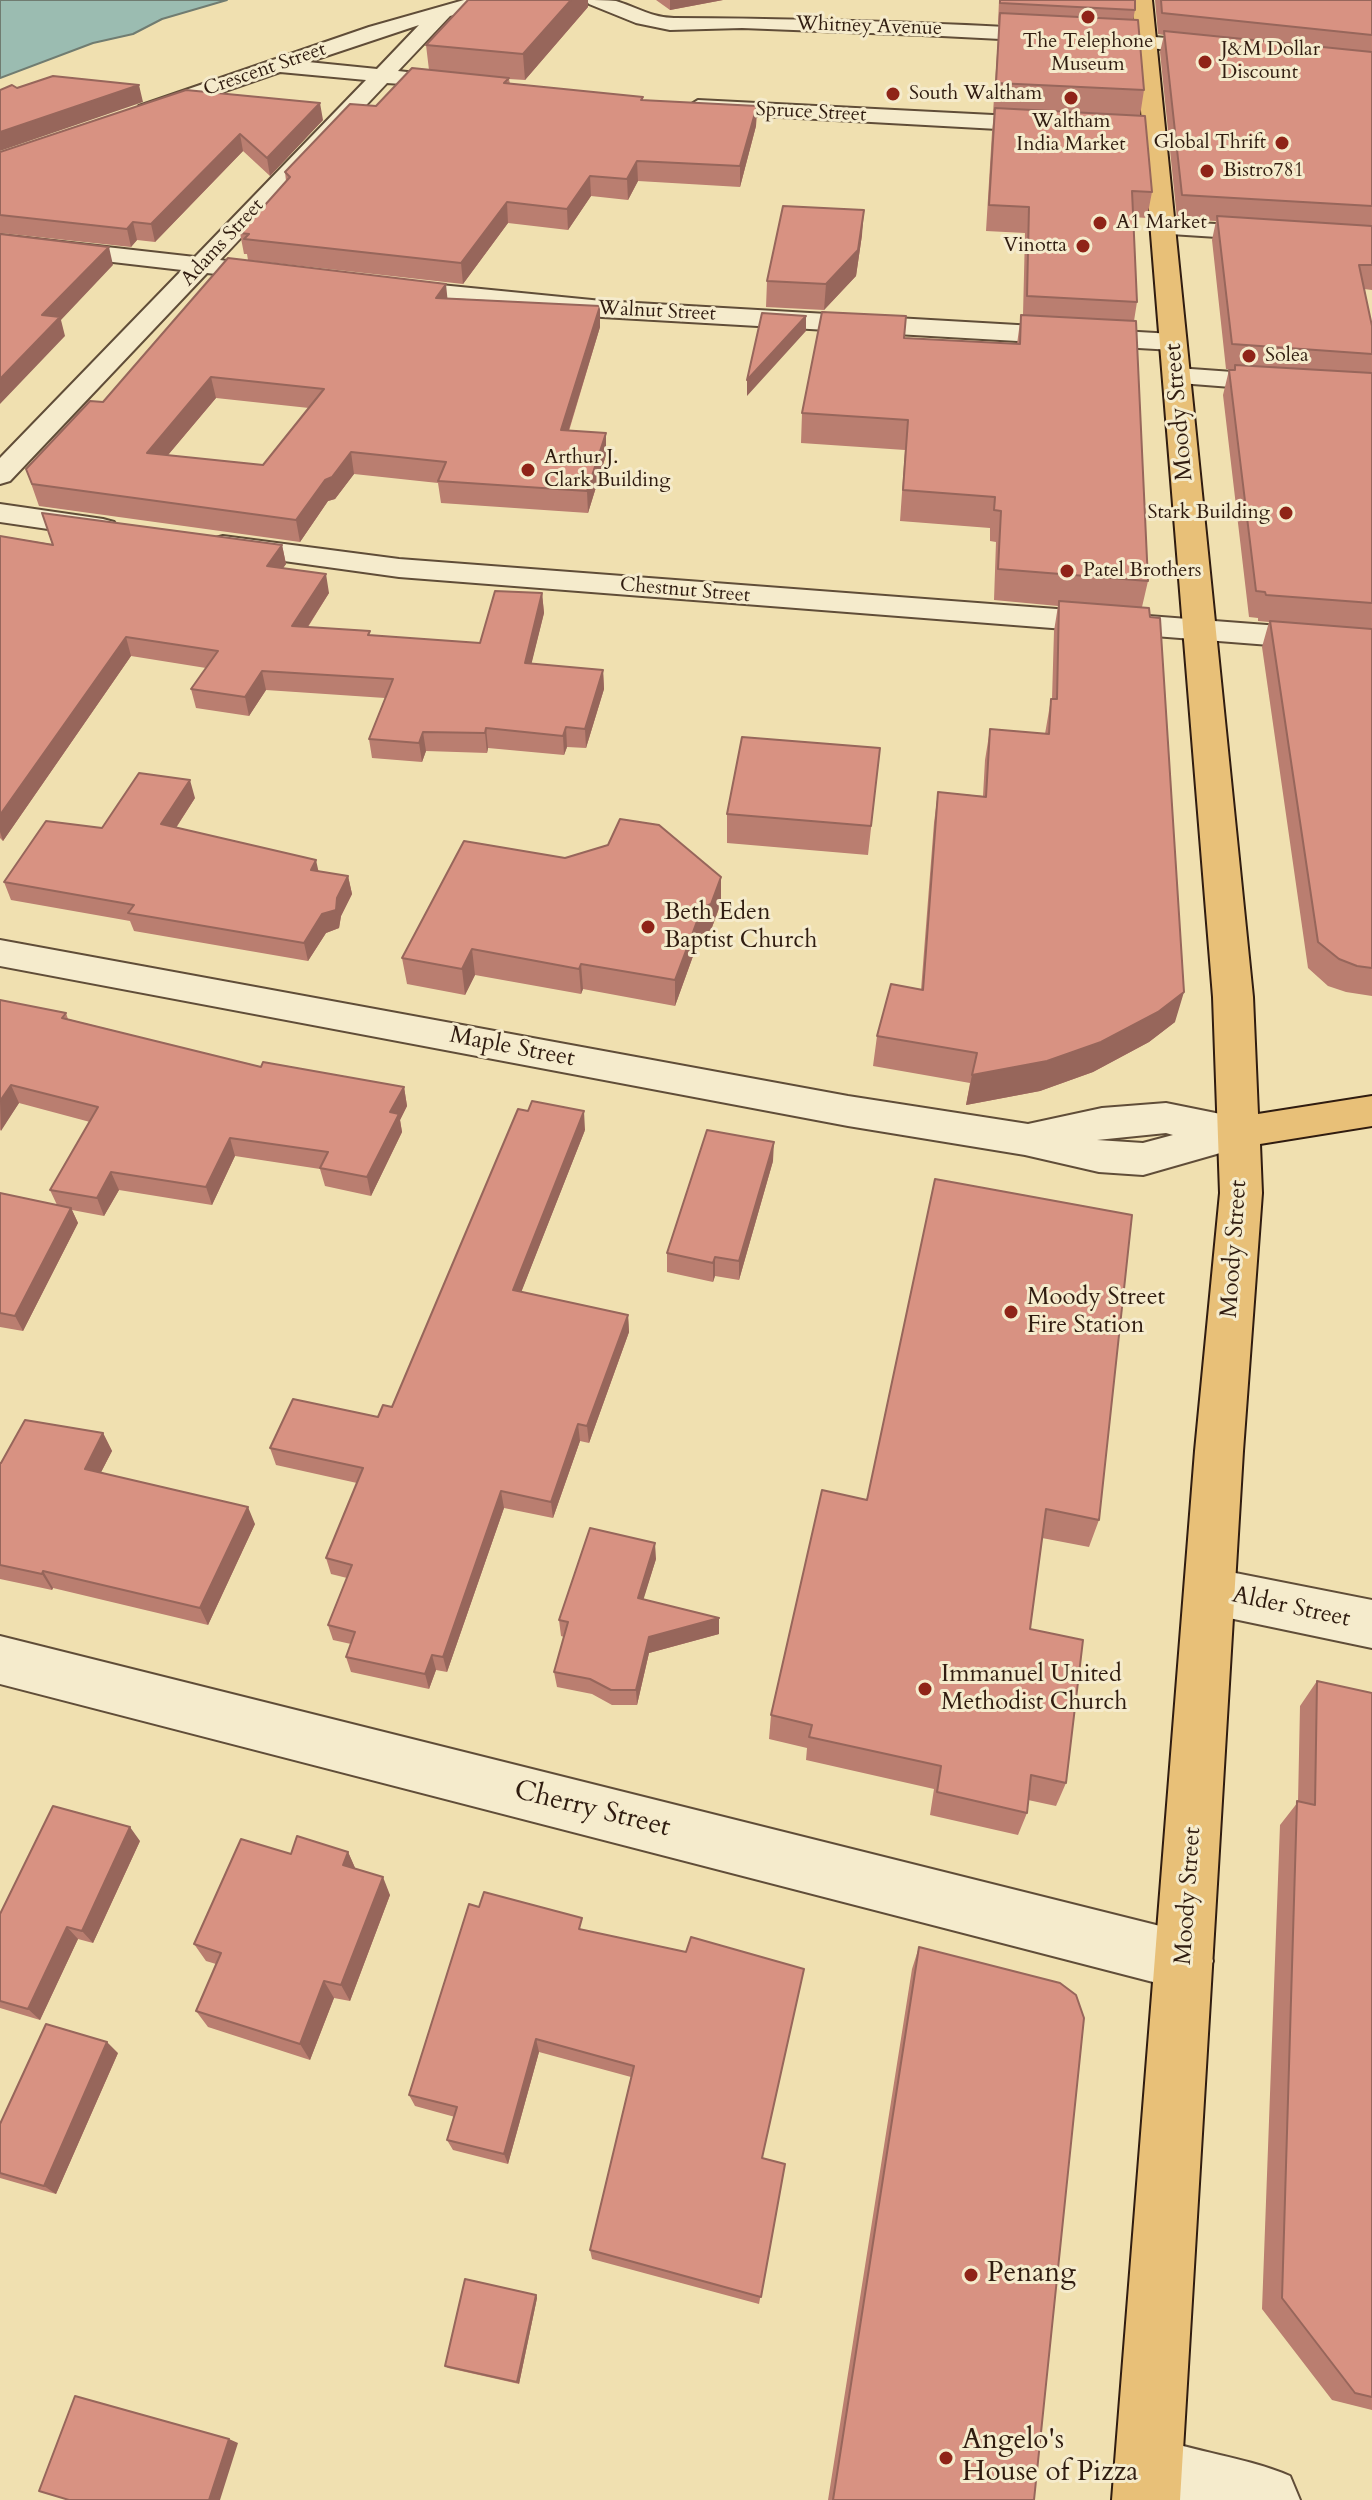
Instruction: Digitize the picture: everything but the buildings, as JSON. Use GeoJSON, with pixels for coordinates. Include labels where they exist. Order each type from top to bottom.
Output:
{"type":"FeatureCollection","features":[{"type":"Feature","properties":{"kind":"main road","name":"Moody Street"},"geometry":{"type":"LineString","coordinates":[[1142,0],[1146,42],[1146,130],[1163,228],[1235,1013],[1241,1193],[1148,2485]]}},
{"type":"Feature","properties":{"kind":"main road"},"geometry":{"type":"LineString","coordinates":[[1240,1132],[1372,1111]]}},
{"type":"Feature","properties":{"kind":"street","name":"Crescent Street"},"geometry":{"type":"LineString","coordinates":[[126,118],[277,65],[445,10],[486,0]]}},
{"type":"Feature","properties":{"kind":"street","name":"Whitney Avenue"},"geometry":{"type":"LineString","coordinates":[[596,0],[662,24],[742,22],[922,29],[1146,42],[1235,51]]}},
{"type":"Feature","properties":{"kind":"street","name":"Adams Street"},"geometry":{"type":"LineString","coordinates":[[0,475],[445,10]]}},
{"type":"Feature","properties":{"kind":"street"},"geometry":{"type":"LineString","coordinates":[[277,65],[477,85]]}},
{"type":"Feature","properties":{"kind":"street","name":"Spruce Street"},"geometry":{"type":"LineString","coordinates":[[674,105],[1081,127]]}},
{"type":"Feature","properties":{"kind":"street"},"geometry":{"type":"LineString","coordinates":[[1163,228],[1372,240]]}},
{"type":"Feature","properties":{"kind":"street"},"geometry":{"type":"LineString","coordinates":[[0,242],[295,277]]}},
{"type":"Feature","properties":{"kind":"street","name":"Walnut Street"},"geometry":{"type":"LineString","coordinates":[[373,286],[602,309],[1173,342]]}},
{"type":"Feature","properties":{"kind":"street"},"geometry":{"type":"LineString","coordinates":[[1177,376],[1372,390]]}},
{"type":"Feature","properties":{"kind":"street"},"geometry":{"type":"LineString","coordinates":[[0,513],[129,532]]}},
{"type":"Feature","properties":{"kind":"street","name":"Chestnut Street"},"geometry":{"type":"LineString","coordinates":[[190,541],[399,568],[1372,643]]}},
{"type":"Feature","properties":{"kind":"street","name":"Maple Street"},"geometry":{"type":"LineString","coordinates":[[0,953],[835,1108],[1025,1139],[1099,1156],[1143,1159],[1240,1132]]}},
{"type":"Feature","properties":{"kind":"street","name":"Alder Street"},"geometry":{"type":"LineString","coordinates":[[1210,1591],[1372,1624]]}},
{"type":"Feature","properties":{"kind":"street","name":"Cherry Street"},"geometry":{"type":"LineString","coordinates":[[0,1660],[1184,1961]]}},
{"type":"Feature","properties":{"kind":"street"},"geometry":{"type":"LineString","coordinates":[[1148,2485],[1184,2482],[1266,2500]]}},
{"type":"Feature","properties":{"kind":"water"},"geometry":{"type":"Polygon","coordinates":[[[0,0],[227,0],[162,19],[133,34],[93,43],[0,78],[0,0]]]}},
{"type":"Feature","properties":{"kind":"place","name":"The Telephone Museum"},"geometry":{"type":"Point","coordinates":[1088,17]}},
{"type":"Feature","properties":{"kind":"place","name":"J&M Dollar Discount"},"geometry":{"type":"Point","coordinates":[1205,62]}},
{"type":"Feature","properties":{"kind":"place","name":"South Waltham"},"geometry":{"type":"Point","coordinates":[893,94]}},
{"type":"Feature","properties":{"kind":"place","name":"Waltham India Market"},"geometry":{"type":"Point","coordinates":[1071,98]}},
{"type":"Feature","properties":{"kind":"place","name":"Global Thrift"},"geometry":{"type":"Point","coordinates":[1282,143]}},
{"type":"Feature","properties":{"kind":"place","name":"Bistro781"},"geometry":{"type":"Point","coordinates":[1207,171]}},
{"type":"Feature","properties":{"kind":"place","name":"A1 Market"},"geometry":{"type":"Point","coordinates":[1100,223]}},
{"type":"Feature","properties":{"kind":"place","name":"Vinotta"},"geometry":{"type":"Point","coordinates":[1083,246]}},
{"type":"Feature","properties":{"kind":"place","name":"Solea"},"geometry":{"type":"Point","coordinates":[1249,356]}},
{"type":"Feature","properties":{"kind":"place","name":"Arthur J. Clark Building"},"geometry":{"type":"Point","coordinates":[528,470]}},
{"type":"Feature","properties":{"kind":"place","name":"Stark Building"},"geometry":{"type":"Point","coordinates":[1286,513]}},
{"type":"Feature","properties":{"kind":"place","name":"Patel Brothers"},"geometry":{"type":"Point","coordinates":[1067,571]}},
{"type":"Feature","properties":{"kind":"place","name":"Beth Eden Baptist Church"},"geometry":{"type":"Point","coordinates":[648,927]}},
{"type":"Feature","properties":{"kind":"place","name":"Moody Street Fire Station"},"geometry":{"type":"Point","coordinates":[1011,1312]}},
{"type":"Feature","properties":{"kind":"place","name":"Immanuel United Methodist Church"},"geometry":{"type":"Point","coordinates":[925,1689]}},
{"type":"Feature","properties":{"kind":"place","name":"Penang"},"geometry":{"type":"Point","coordinates":[971,2275]}},
{"type":"Feature","properties":{"kind":"place","name":"Angelo's House of Pizza"},"geometry":{"type":"Point","coordinates":[946,2458]}}]}
